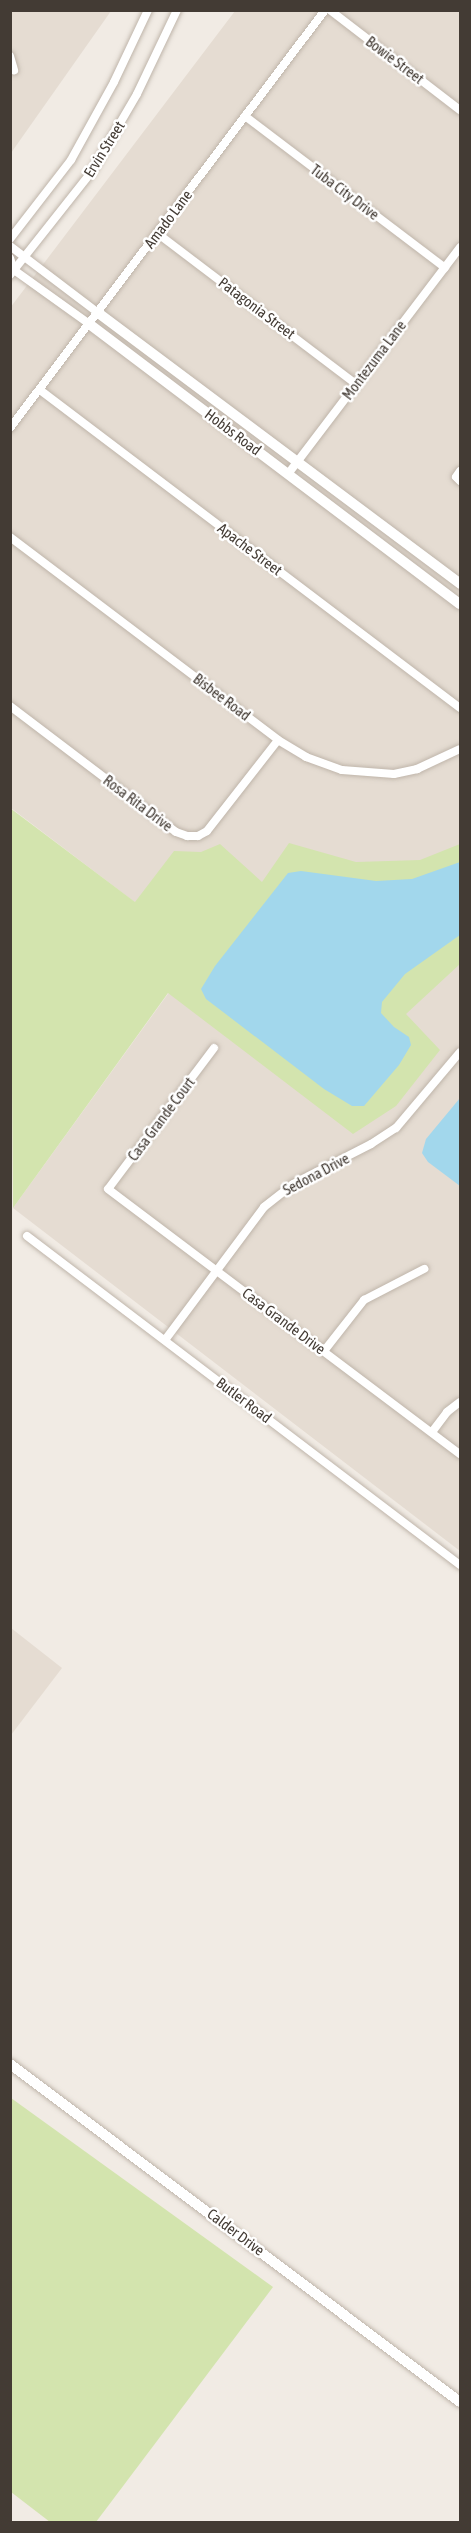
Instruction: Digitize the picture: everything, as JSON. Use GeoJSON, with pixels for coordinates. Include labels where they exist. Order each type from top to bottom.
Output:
{"type":"FeatureCollection","features":[{"type":"Feature","properties":{"kind":"street","name":"Ervin Street"},"geometry":{"type":"LineString","coordinates":[[10,239],[71,160],[114,82],[148,10]]}},
{"type":"Feature","properties":{"kind":"street","name":"Ervin Street"},"geometry":{"type":"LineString","coordinates":[[12,272],[27,257],[92,171],[117,130],[177,10]]}},
{"type":"Feature","properties":{"kind":"street","name":"Bowie Street"},"geometry":{"type":"LineString","coordinates":[[327,10],[460,110]]}},
{"type":"Feature","properties":{"kind":"street","name":"Amado Lane"},"geometry":{"type":"LineString","coordinates":[[10,428],[327,10]]}},
{"type":"Feature","properties":{"kind":"street"},"geometry":{"type":"LineString","coordinates":[[10,56],[14,70]]}},
{"type":"Feature","properties":{"kind":"street","name":"Tuba City Drive"},"geometry":{"type":"LineString","coordinates":[[245,117],[445,268]]}},
{"type":"Feature","properties":{"kind":"street","name":"Patagonia Street"},"geometry":{"type":"LineString","coordinates":[[157,233],[356,384]]}},
{"type":"Feature","properties":{"kind":"street","name":"Hobbs Road"},"geometry":{"type":"LineString","coordinates":[[10,246],[298,460],[460,584]]}},
{"type":"Feature","properties":{"kind":"street","name":"Montezuma Lane"},"geometry":{"type":"LineString","coordinates":[[288,474],[460,247]]}},
{"type":"Feature","properties":{"kind":"street"},"geometry":{"type":"LineString","coordinates":[[10,258],[12,272]]}},
{"type":"Feature","properties":{"kind":"street","name":"Hobbs Road"},"geometry":{"type":"LineString","coordinates":[[12,272],[88,323],[460,604]]}},
{"type":"Feature","properties":{"kind":"street","name":"Apache Street"},"geometry":{"type":"LineString","coordinates":[[40,390],[460,708]]}},
{"type":"Feature","properties":{"kind":"street","name":"Bisbee Road"},"geometry":{"type":"LineString","coordinates":[[10,537],[278,740],[306,757],[342,770],[394,774],[417,769],[460,749]]}},
{"type":"Feature","properties":{"kind":"street","name":"Rosa Rita Drive"},"geometry":{"type":"LineString","coordinates":[[10,706],[176,831],[187,836],[198,836],[207,831],[278,740]]}},
{"type":"Feature","properties":{"kind":"street","name":"Casa Grande Court"},"geometry":{"type":"LineString","coordinates":[[108,1189],[214,1048]]}},
{"type":"Feature","properties":{"kind":"street","name":"Sedona Drive"},"geometry":{"type":"LineString","coordinates":[[165,1340],[264,1207],[278,1194],[396,1128],[460,1052]]}},
{"type":"Feature","properties":{"kind":"street","name":"Casa Grande Drive"},"geometry":{"type":"LineString","coordinates":[[108,1189],[460,1454]]}},
{"type":"Feature","properties":{"kind":"street","name":"Butler Road"},"geometry":{"type":"LineString","coordinates":[[27,1236],[460,1565]]}},
{"type":"Feature","properties":{"kind":"street"},"geometry":{"type":"LineString","coordinates":[[324,1351],[364,1300],[424,1269]]}},
{"type":"Feature","properties":{"kind":"street"},"geometry":{"type":"LineString","coordinates":[[432,1432],[447,1412],[460,1402]]}},
{"type":"Feature","properties":{"kind":"street","name":"Calder Drive"},"geometry":{"type":"LineString","coordinates":[[10,2064],[460,2402]]}},
{"type":"Feature","properties":{"kind":"shaded area"},"geometry":{"type":"Polygon","coordinates":[[[11,11],[111,11],[11,153],[11,11]]]}},
{"type":"Feature","properties":{"kind":"shaded area"},"geometry":{"type":"Polygon","coordinates":[[[235,11],[460,11],[460,1551],[13,1208],[199,951],[11,808],[10,308],[235,11]]]}},
{"type":"Feature","properties":{"kind":"shaded area"},"geometry":{"type":"Polygon","coordinates":[[[11,1628],[62,1668],[10,1735],[11,1628]]]}},
{"type":"Feature","properties":{"kind":"green space"},"geometry":{"type":"Polygon","coordinates":[[[10,808],[135,902],[174,851],[201,852],[220,844],[262,882],[289,843],[356,862],[420,860],[460,844],[460,964],[406,1014],[440,1050],[396,1106],[353,1134],[168,993],[13,1208],[10,808]]]}},
{"type":"Feature","properties":{"kind":"green space"},"geometry":{"type":"Polygon","coordinates":[[[11,2098],[273,2287],[96,2522],[50,2522],[11,2492],[11,2098]]]}},
{"type":"Feature","properties":{"kind":"water"},"geometry":{"type":"Polygon","coordinates":[[[460,862],[460,935],[405,974],[382,1002],[381,1013],[394,1027],[409,1037],[411,1045],[399,1065],[364,1106],[352,1106],[324,1089],[206,999],[201,989],[215,966],[288,873],[301,871],[376,881],[412,879],[460,862]]]}},
{"type":"Feature","properties":{"kind":"water"},"geometry":{"type":"Polygon","coordinates":[[[460,1098],[460,1186],[428,1162],[422,1153],[426,1139],[460,1098]]]}}]}
